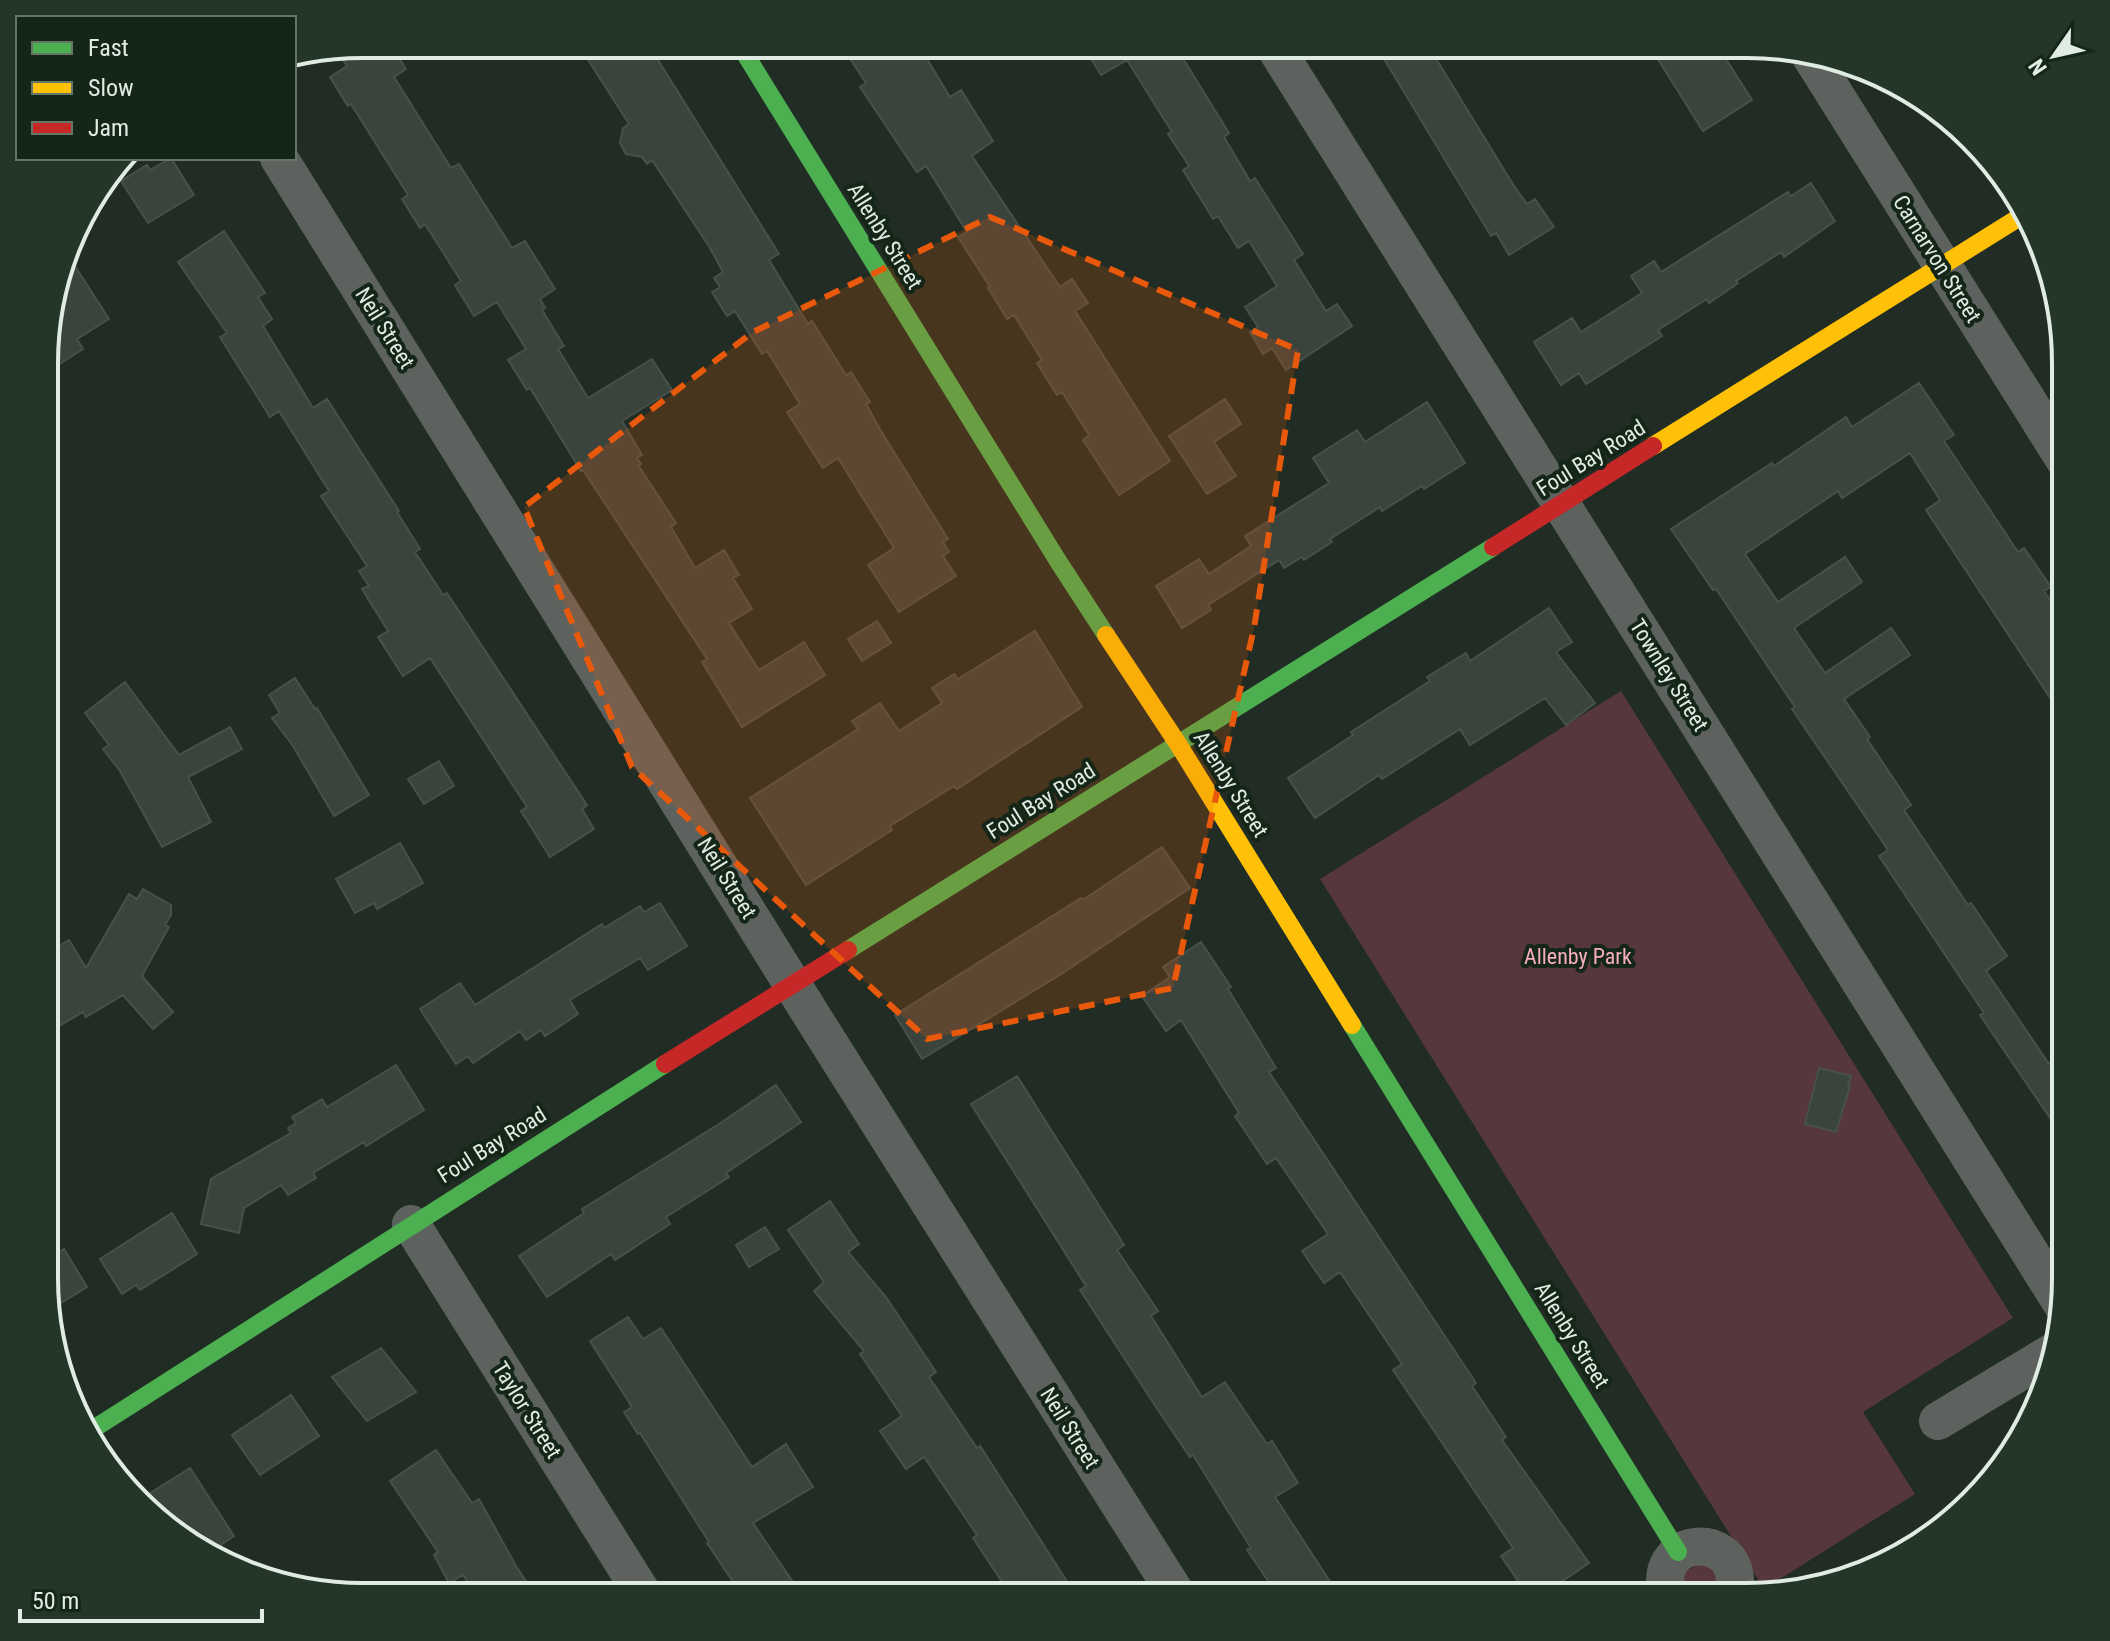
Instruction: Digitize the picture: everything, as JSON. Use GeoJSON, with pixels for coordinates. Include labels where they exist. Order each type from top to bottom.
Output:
{"type":"FeatureCollection","features":[{"type":"Feature","properties":{"kind":"main road","name":"Allenby Street"},"geometry":{"type":"LineString","coordinates":[[748,58],[1058,561],[1178,744],[1678,1552]]}},
{"type":"Feature","properties":{"kind":"main road","name":"Foul Bay Road"},"geometry":{"type":"LineString","coordinates":[[97,1427],[411,1224],[2016,219]]}},
{"type":"Feature","properties":{"kind":"street","name":"Townley Street"},"geometry":{"type":"LineString","coordinates":[[1282,58],[2052,1287]]}},
{"type":"Feature","properties":{"kind":"street","name":"Carnarvon Street"},"geometry":{"type":"LineString","coordinates":[[1817,66],[2052,440]]}},
{"type":"Feature","properties":{"kind":"street","name":"Neil Street"},"geometry":{"type":"LineString","coordinates":[[280,160],[1169,1583]]}},
{"type":"Feature","properties":{"kind":"street","name":"Taylor Street"},"geometry":{"type":"LineString","coordinates":[[411,1224],[636,1583]]}},
{"type":"Feature","properties":{"kind":"street"},"geometry":{"type":"LineString","coordinates":[[1938,1421],[2041,1359]]}},
{"type":"Feature","properties":{"kind":"street"},"geometry":{"type":"LineString","coordinates":[[1664,1583],[1667,1566],[1678,1552],[1696,1545],[1715,1549],[1729,1562],[1734,1583]]}},
{"type":"Feature","properties":{"kind":"highlighted area"},"geometry":{"type":"Polygon","coordinates":[[[990,217],[1298,350],[1254,628],[1173,988],[927,1039],[632,767],[524,507],[753,332],[990,217]]]}},
{"type":"Feature","properties":{"kind":"green space","name":"Allenby Park"},"geometry":{"type":"Polygon","coordinates":[[[1621,691],[2013,1318],[1863,1412],[1915,1494],[1777,1581],[1760,1582],[1320,879],[1621,691]]]}},
{"type":"Feature","properties":{"kind":"green space"},"geometry":{"type":"Polygon","coordinates":[[[1703,1562],[1718,1569],[1717,1583],[1678,1583],[1676,1576],[1703,1562]]]}},
{"type":"Feature","properties":{"kind":"building"},"geometry":{"type":"Polygon","coordinates":[[[399,58],[406,69],[394,77],[451,168],[459,164],[512,248],[525,241],[555,289],[540,299],[545,308],[542,310],[564,346],[558,349],[588,398],[652,359],[672,390],[622,421],[642,455],[637,458],[641,464],[638,465],[676,523],[671,527],[695,568],[724,550],[739,575],[733,578],[752,609],[729,623],[759,670],[804,642],[825,675],[742,727],[702,662],[707,659],[581,471],[530,388],[527,390],[508,360],[526,349],[497,302],[474,316],[455,285],[461,281],[425,224],[420,228],[402,199],[408,195],[351,104],[348,106],[330,77],[347,66],[343,59],[399,58]]]}},
{"type":"Feature","properties":{"kind":"building"},"geometry":{"type":"Polygon","coordinates":[[[587,58],[657,58],[779,254],[769,260],[808,324],[812,321],[846,375],[851,372],[870,402],[866,404],[881,431],[948,539],[943,542],[949,552],[943,556],[956,576],[899,612],[868,565],[894,548],[838,458],[823,468],[787,412],[800,404],[767,351],[762,354],[735,311],[727,316],[712,292],[720,287],[714,278],[723,272],[652,160],[647,164],[642,157],[626,154],[620,143],[623,128],[629,124],[587,58]]]}},
{"type":"Feature","properties":{"kind":"building"},"geometry":{"type":"Polygon","coordinates":[[[926,58],[950,97],[961,90],[993,141],[972,156],[1060,287],[1072,279],[1088,303],[1075,311],[1170,461],[1119,495],[1083,440],[1089,435],[1062,392],[1057,395],[1037,363],[1042,360],[1014,315],[1007,319],[958,237],[967,232],[926,166],[917,172],[860,87],[866,83],[851,60],[926,58]]]}},
{"type":"Feature","properties":{"kind":"building"},"geometry":{"type":"Polygon","coordinates":[[[1091,58],[1183,58],[1229,133],[1224,137],[1250,181],[1255,178],[1303,254],[1294,260],[1326,311],[1337,304],[1352,326],[1286,370],[1272,348],[1263,354],[1250,332],[1258,327],[1245,307],[1277,286],[1249,241],[1238,248],[1218,216],[1213,219],[1183,170],[1189,166],[1168,134],[1172,132],[1127,60],[1101,75],[1091,58]]]}},
{"type":"Feature","properties":{"kind":"building"},"geometry":{"type":"Polygon","coordinates":[[[1383,58],[1436,58],[1514,186],[1527,204],[1535,199],[1554,227],[1509,255],[1496,233],[1491,236],[1383,58]]]}},
{"type":"Feature","properties":{"kind":"building"},"geometry":{"type":"Polygon","coordinates":[[[1657,58],[1725,58],[1752,100],[1703,131],[1657,58]]]}},
{"type":"Feature","properties":{"kind":"building"},"geometry":{"type":"Polygon","coordinates":[[[172,160],[194,195],[148,223],[121,181],[147,165],[150,170],[172,160]]]}},
{"type":"Feature","properties":{"kind":"building"},"geometry":{"type":"Polygon","coordinates":[[[1811,183],[1835,221],[1784,257],[1781,252],[1709,303],[1707,299],[1658,330],[1662,336],[1586,384],[1579,373],[1561,385],[1534,342],[1572,318],[1581,332],[1642,293],[1631,276],[1654,261],[1661,272],[1788,192],[1791,196],[1811,183]]]}},
{"type":"Feature","properties":{"kind":"building"},"geometry":{"type":"Polygon","coordinates":[[[224,231],[265,293],[258,297],[272,319],[263,326],[313,408],[327,399],[399,511],[420,549],[415,552],[443,595],[447,593],[587,805],[582,809],[594,829],[550,857],[521,811],[527,807],[430,658],[403,676],[378,637],[388,631],[362,589],[369,586],[359,571],[367,566],[321,496],[329,491],[279,411],[270,417],[220,337],[227,333],[178,262],[224,231]]]}},
{"type":"Feature","properties":{"kind":"building"},"geometry":{"type":"Polygon","coordinates":[[[74,265],[109,319],[77,339],[83,349],[58,365],[64,303],[74,265]]]}},
{"type":"Feature","properties":{"kind":"building"},"geometry":{"type":"Polygon","coordinates":[[[1919,383],[1954,435],[1944,441],[2018,552],[2024,548],[2051,587],[2044,591],[2052,603],[2052,701],[1926,510],[1940,500],[1910,453],[1842,498],[1838,491],[1745,554],[1778,602],[1845,557],[1862,582],[1794,628],[1825,673],[1891,628],[1910,655],[1844,699],[1911,805],[1904,810],[1968,905],[1971,903],[2007,956],[1986,971],[2049,1064],[2052,1062],[2052,1121],[1879,856],[1888,850],[1792,709],[1795,707],[1716,589],[1713,590],[1671,529],[1772,463],[1774,466],[1846,417],[1852,427],[1919,383]]]}},
{"type":"Feature","properties":{"kind":"building"},"geometry":{"type":"Polygon","coordinates":[[[1225,399],[1241,424],[1214,442],[1236,476],[1207,494],[1169,436],[1225,399]]]}},
{"type":"Feature","properties":{"kind":"building"},"geometry":{"type":"Polygon","coordinates":[[[1427,402],[1465,463],[1382,511],[1380,507],[1304,560],[1302,557],[1284,568],[1279,560],[1208,605],[1211,610],[1182,628],[1156,586],[1199,559],[1209,574],[1251,546],[1245,536],[1329,483],[1313,458],[1357,430],[1365,442],[1427,402]]]}},
{"type":"Feature","properties":{"kind":"building"},"geometry":{"type":"Polygon","coordinates":[[[1549,608],[1572,642],[1556,652],[1595,703],[1566,725],[1545,698],[1470,745],[1460,729],[1382,779],[1379,775],[1315,818],[1288,778],[1353,735],[1351,732],[1430,681],[1427,677],[1466,653],[1470,661],[1549,608]]]}},
{"type":"Feature","properties":{"kind":"building"},"geometry":{"type":"Polygon","coordinates":[[[877,621],[891,643],[862,661],[848,639],[877,621]]]}},
{"type":"Feature","properties":{"kind":"building"},"geometry":{"type":"Polygon","coordinates":[[[1035,631],[1082,707],[957,789],[954,786],[890,826],[892,830],[806,885],[750,798],[858,729],[852,721],[880,703],[899,731],[942,703],[932,688],[954,674],[958,679],[1035,631]]]}},
{"type":"Feature","properties":{"kind":"building"},"geometry":{"type":"Polygon","coordinates":[[[295,678],[317,708],[369,795],[334,816],[293,746],[272,718],[280,713],[269,695],[295,678]]]}},
{"type":"Feature","properties":{"kind":"building"},"geometry":{"type":"Polygon","coordinates":[[[125,682],[179,755],[230,727],[242,749],[188,777],[211,822],[162,847],[120,771],[103,749],[109,745],[85,713],[125,682]]]}},
{"type":"Feature","properties":{"kind":"building"},"geometry":{"type":"Polygon","coordinates":[[[439,761],[454,786],[424,804],[408,779],[439,761]]]}},
{"type":"Feature","properties":{"kind":"building"},"geometry":{"type":"Polygon","coordinates":[[[400,843],[423,883],[377,909],[374,903],[355,913],[336,879],[400,843]]]}},
{"type":"Feature","properties":{"kind":"building"},"geometry":{"type":"Polygon","coordinates":[[[1162,847],[1190,888],[1063,973],[922,1059],[895,1015],[1081,898],[1083,900],[1162,847]]]}},
{"type":"Feature","properties":{"kind":"building"},"geometry":{"type":"Polygon","coordinates":[[[143,889],[171,905],[171,915],[165,925],[169,927],[142,976],[173,1012],[153,1029],[123,995],[86,1017],[83,1012],[58,1026],[58,946],[69,940],[86,968],[129,894],[137,899],[143,889]]]}},
{"type":"Feature","properties":{"kind":"building"},"geometry":{"type":"Polygon","coordinates":[[[660,903],[687,946],[648,970],[640,958],[570,1000],[578,1014],[545,1036],[541,1030],[526,1040],[520,1031],[473,1063],[468,1056],[456,1064],[420,1009],[460,983],[475,1005],[602,924],[604,928],[640,906],[644,912],[660,903]]]}},
{"type":"Feature","properties":{"kind":"building"},"geometry":{"type":"Polygon","coordinates":[[[1201,942],[1231,987],[1228,989],[1276,1068],[1269,1072],[1476,1383],[1472,1386],[1506,1437],[1502,1440],[1589,1563],[1560,1583],[1519,1583],[1501,1556],[1513,1548],[1393,1370],[1402,1364],[1340,1272],[1324,1283],[1302,1251],[1328,1234],[1276,1158],[1267,1164],[1235,1116],[1239,1113],[1181,1020],[1166,1031],[1142,996],[1170,977],[1163,967],[1201,942]]]}},
{"type":"Feature","properties":{"kind":"building"},"geometry":{"type":"Polygon","coordinates":[[[396,1065],[424,1110],[366,1146],[364,1142],[313,1173],[316,1178],[288,1195],[281,1185],[244,1208],[239,1233],[201,1224],[211,1179],[291,1133],[288,1128],[296,1123],[292,1117],[322,1099],[327,1107],[396,1065]]]}},
{"type":"Feature","properties":{"kind":"building"},"geometry":{"type":"Polygon","coordinates":[[[1819,1068],[1851,1076],[1836,1132],[1805,1124],[1819,1068]]]}},
{"type":"Feature","properties":{"kind":"building"},"geometry":{"type":"Polygon","coordinates":[[[1017,1076],[1124,1245],[1117,1250],[1158,1311],[1151,1316],[1202,1397],[1225,1382],[1267,1444],[1272,1441],[1298,1483],[1275,1497],[1331,1583],[1269,1583],[1193,1455],[1190,1457],[1080,1290],[1086,1286],[971,1104],[1017,1076]]]}},
{"type":"Feature","properties":{"kind":"building"},"geometry":{"type":"Polygon","coordinates":[[[776,1085],[801,1122],[726,1173],[729,1177],[666,1217],[670,1224],[615,1260],[611,1254],[547,1297],[519,1256],[584,1213],[582,1209],[776,1085]]]}},
{"type":"Feature","properties":{"kind":"building"},"geometry":{"type":"Polygon","coordinates":[[[830,1201],[859,1244],[848,1252],[886,1297],[936,1372],[929,1377],[977,1448],[980,1446],[1068,1583],[1003,1583],[973,1538],[977,1535],[924,1457],[906,1469],[880,1431],[902,1416],[860,1354],[864,1351],[814,1291],[824,1282],[788,1230],[830,1201]]]}},
{"type":"Feature","properties":{"kind":"building"},"geometry":{"type":"Polygon","coordinates":[[[172,1213],[197,1254],[140,1290],[136,1285],[122,1294],[100,1259],[172,1213]]]}},
{"type":"Feature","properties":{"kind":"building"},"geometry":{"type":"Polygon","coordinates":[[[765,1227],[779,1249],[749,1267],[736,1245],[765,1227]]]}},
{"type":"Feature","properties":{"kind":"building"},"geometry":{"type":"Polygon","coordinates":[[[64,1249],[87,1287],[60,1304],[58,1278],[58,1253],[64,1249]]]}},
{"type":"Feature","properties":{"kind":"building"},"geometry":{"type":"Polygon","coordinates":[[[628,1317],[643,1339],[661,1328],[752,1467],[786,1444],[813,1487],[753,1523],[794,1583],[734,1583],[624,1412],[632,1407],[590,1341],[628,1317]]]}},
{"type":"Feature","properties":{"kind":"building"},"geometry":{"type":"Polygon","coordinates":[[[381,1348],[416,1392],[367,1421],[332,1377],[381,1348]]]}},
{"type":"Feature","properties":{"kind":"building"},"geometry":{"type":"Polygon","coordinates":[[[291,1395],[319,1436],[260,1475],[232,1435],[291,1395]]]}},
{"type":"Feature","properties":{"kind":"building"},"geometry":{"type":"Polygon","coordinates":[[[436,1450],[472,1503],[479,1499],[527,1583],[468,1583],[463,1575],[449,1583],[434,1555],[438,1552],[390,1481],[436,1450]]]}},
{"type":"Feature","properties":{"kind":"building"},"geometry":{"type":"Polygon","coordinates":[[[190,1468],[234,1536],[218,1547],[177,1520],[148,1495],[190,1468]]]}},
{"type":"Feature","properties":{"kind":"traffic: fast"},"geometry":{"type":"LineString","coordinates":[[748,58],[1106,635]]}},
{"type":"Feature","properties":{"kind":"traffic: fast"},"geometry":{"type":"LineString","coordinates":[[848,950],[1493,547]]}},
{"type":"Feature","properties":{"kind":"traffic: fast"},"geometry":{"type":"LineString","coordinates":[[1352,1025],[1678,1552]]}},
{"type":"Feature","properties":{"kind":"traffic: fast"},"geometry":{"type":"LineString","coordinates":[[97,1427],[665,1064]]}},
{"type":"Feature","properties":{"kind":"traffic: slow"},"geometry":{"type":"LineString","coordinates":[[1653,446],[2016,219]]}},
{"type":"Feature","properties":{"kind":"traffic: slow"},"geometry":{"type":"LineString","coordinates":[[1106,635],[1178,744],[1352,1025]]}},
{"type":"Feature","properties":{"kind":"traffic: jam"},"geometry":{"type":"LineString","coordinates":[[1493,547],[1653,446]]}},
{"type":"Feature","properties":{"kind":"traffic: jam"},"geometry":{"type":"LineString","coordinates":[[665,1064],[848,950]]}}]}
